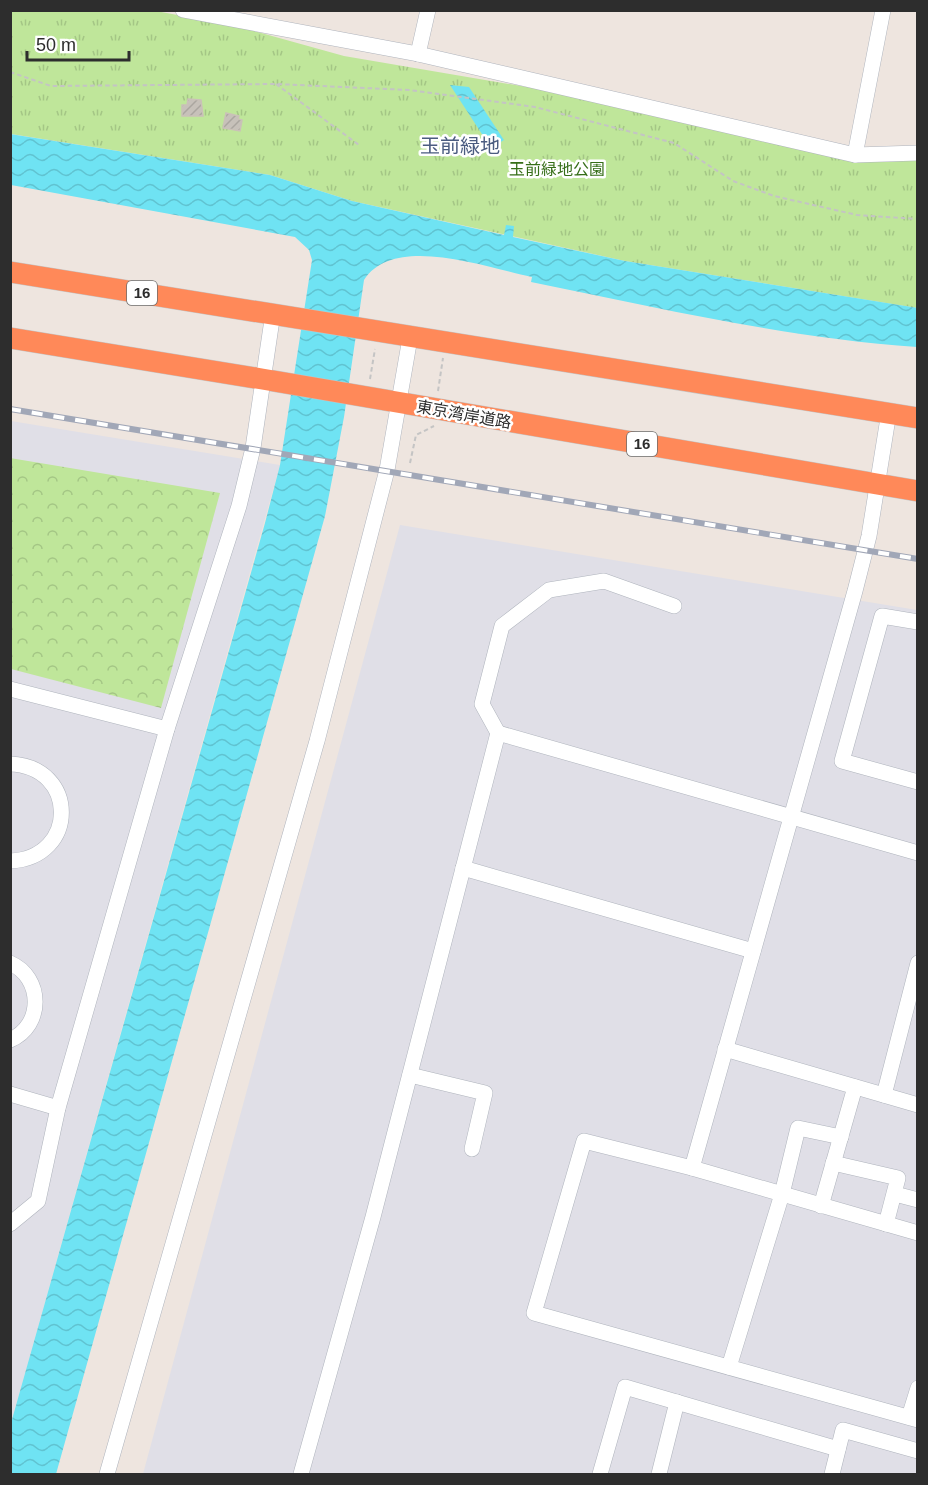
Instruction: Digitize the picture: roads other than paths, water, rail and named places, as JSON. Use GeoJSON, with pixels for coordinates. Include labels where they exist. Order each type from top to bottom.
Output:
{"type":"FeatureCollection","features":[{"type":"Feature","properties":{"kind":"highway","name":"16"},"geometry":{"type":"LineString","coordinates":[[10,272],[273,313],[378,333],[918,418]]}},
{"type":"Feature","properties":{"kind":"highway","name":"東京湾岸道路"},"geometry":{"type":"LineString","coordinates":[[10,338],[367,397],[399,403],[435,417],[918,491]]}},
{"type":"Feature","properties":{"kind":"street"},"geometry":{"type":"LineString","coordinates":[[183,10],[418,54],[855,155],[918,153]]}},
{"type":"Feature","properties":{"kind":"street"},"geometry":{"type":"LineString","coordinates":[[418,54],[428,10]]}},
{"type":"Feature","properties":{"kind":"street"},"geometry":{"type":"LineString","coordinates":[[855,155],[884,10]]}},
{"type":"Feature","properties":{"kind":"street"},"geometry":{"type":"LineString","coordinates":[[10,1224],[38,1201],[58,1107],[167,729],[239,506],[253,448],[273,313]]}},
{"type":"Feature","properties":{"kind":"street"},"geometry":{"type":"LineString","coordinates":[[107,1474],[317,741],[387,470],[410,338]]}},
{"type":"Feature","properties":{"kind":"street"},"geometry":{"type":"LineString","coordinates":[[692,1168],[858,581],[879,485],[889,412]]}},
{"type":"Feature","properties":{"kind":"street"},"geometry":{"type":"LineString","coordinates":[[301,1474],[410,1075],[498,733],[482,704],[502,626],[549,590],[604,580],[674,606]]}},
{"type":"Feature","properties":{"kind":"street"},"geometry":{"type":"LineString","coordinates":[[918,622],[882,616],[842,761],[918,782]]}},
{"type":"Feature","properties":{"kind":"street"},"geometry":{"type":"LineString","coordinates":[[10,689],[167,729]]}},
{"type":"Feature","properties":{"kind":"street"},"geometry":{"type":"LineString","coordinates":[[498,733],[792,815],[918,853]]}},
{"type":"Feature","properties":{"kind":"street"},"geometry":{"type":"LineString","coordinates":[[10,764],[28,766],[40,771],[52,783],[62,804],[62,820],[56,836],[38,855],[10,861]]}},
{"type":"Feature","properties":{"kind":"street"},"geometry":{"type":"LineString","coordinates":[[463,868],[753,951]]}},
{"type":"Feature","properties":{"kind":"street"},"geometry":{"type":"LineString","coordinates":[[10,963],[19,967],[29,978],[35,991],[36,1006],[27,1028],[10,1040]]}},
{"type":"Feature","properties":{"kind":"street"},"geometry":{"type":"LineString","coordinates":[[884,1095],[918,963]]}},
{"type":"Feature","properties":{"kind":"street"},"geometry":{"type":"LineString","coordinates":[[725,1048],[918,1105]]}},
{"type":"Feature","properties":{"kind":"street"},"geometry":{"type":"LineString","coordinates":[[410,1075],[485,1093],[472,1149]]}},
{"type":"Feature","properties":{"kind":"street"},"geometry":{"type":"LineString","coordinates":[[821,1206],[855,1086]]}},
{"type":"Feature","properties":{"kind":"street"},"geometry":{"type":"LineString","coordinates":[[10,1094],[58,1107]]}},
{"type":"Feature","properties":{"kind":"street"},"geometry":{"type":"LineString","coordinates":[[729,1367],[782,1194],[798,1128],[841,1137]]}},
{"type":"Feature","properties":{"kind":"street"},"geometry":{"type":"LineString","coordinates":[[918,1233],[692,1168],[584,1140],[534,1314],[913,1419],[918,1388]]}},
{"type":"Feature","properties":{"kind":"street"},"geometry":{"type":"LineString","coordinates":[[833,1163],[898,1179],[886,1224]]}},
{"type":"Feature","properties":{"kind":"street"},"geometry":{"type":"LineString","coordinates":[[895,1194],[918,1200]]}},
{"type":"Feature","properties":{"kind":"street"},"geometry":{"type":"LineString","coordinates":[[600,1474],[625,1387],[838,1449]]}},
{"type":"Feature","properties":{"kind":"street"},"geometry":{"type":"LineString","coordinates":[[659,1474],[677,1402]]}},
{"type":"Feature","properties":{"kind":"street"},"geometry":{"type":"LineString","coordinates":[[832,1474],[843,1430],[918,1451]]}},
{"type":"Feature","properties":{"kind":"water"},"geometry":{"type":"Polygon","coordinates":[[[450,85],[469,87],[504,140],[491,148],[450,85]]]}},
{"type":"Feature","properties":{"kind":"water"},"geometry":{"type":"Polygon","coordinates":[[[10,134],[270,175],[352,201],[504,235],[506,225],[514,226],[513,237],[625,261],[918,308],[917,347],[820,337],[723,321],[531,282],[532,277],[442,258],[418,256],[397,258],[378,266],[364,280],[344,417],[325,516],[56,1474],[11,1474],[11,1423],[265,523],[280,465],[312,260],[309,250],[295,237],[11,185],[10,134]]]}},
{"type":"Feature","properties":{"kind":"railway"},"geometry":{"type":"LineString","coordinates":[[10,409],[918,559]]}},
{"type":"Feature","properties":{"kind":"district","name":"玉前緑地"},"geometry":{"type":"Point","coordinates":[460,146]}},
{"type":"Feature","properties":{"kind":"park label","name":"玉前緑地公園"},"geometry":{"type":"Point","coordinates":[557,169]}}]}
